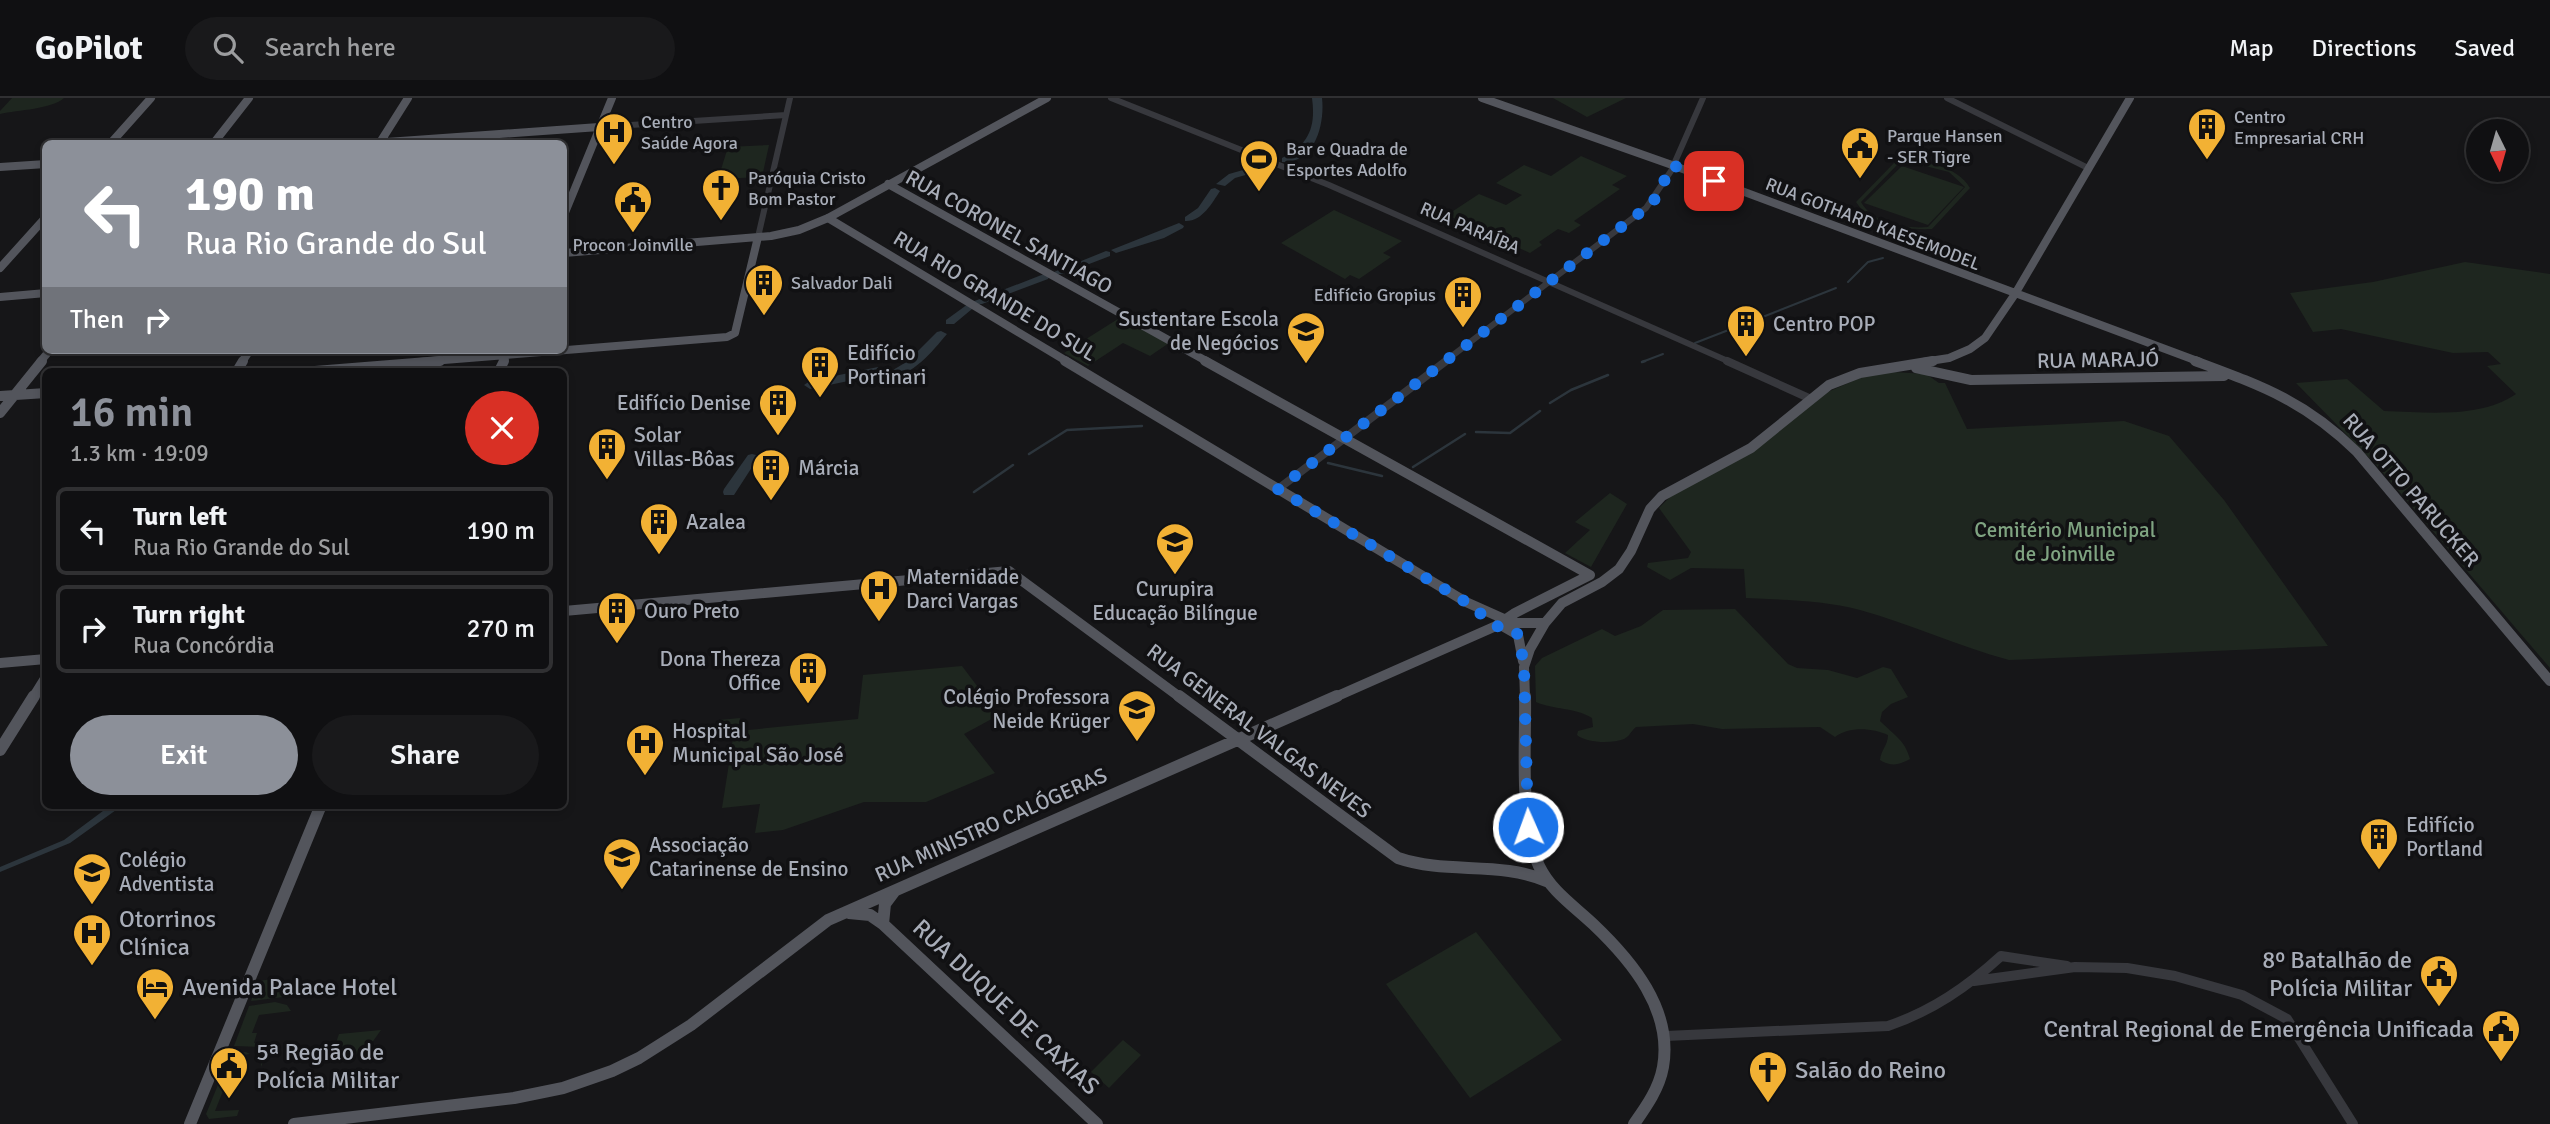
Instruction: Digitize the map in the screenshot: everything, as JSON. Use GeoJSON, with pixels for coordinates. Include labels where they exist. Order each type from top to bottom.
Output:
{"type":"FeatureCollection","features":[{"type":"Feature","properties":{"kind":"main road"},"geometry":{"type":"LineString","coordinates":[[114,140],[151,98]]}},
{"type":"Feature","properties":{"kind":"main road"},"geometry":{"type":"LineString","coordinates":[[210,140],[234,108],[238,98]]}},
{"type":"Feature","properties":{"kind":"main road"},"geometry":{"type":"LineString","coordinates":[[216,140],[249,98]]}},
{"type":"Feature","properties":{"kind":"main road"},"geometry":{"type":"LineString","coordinates":[[382,140],[408,98]]}},
{"type":"Feature","properties":{"kind":"main road"},"geometry":{"type":"LineString","coordinates":[[567,207],[612,98]]}},
{"type":"Feature","properties":{"kind":"main road"},"geometry":{"type":"LineString","coordinates":[[567,253],[789,233],[828,218],[1047,98]]}},
{"type":"Feature","properties":{"kind":"main road","name":"RUA GOTHARD KAESEMODEL"},"geometry":{"type":"LineString","coordinates":[[1482,98],[1672,165],[2015,294]]}},
{"type":"Feature","properties":{"kind":"main road"},"geometry":{"type":"LineString","coordinates":[[1524,667],[1530,649],[1545,623],[1562,603],[1602,582],[1626,559],[1658,499],[1751,448],[1811,399],[1846,377],[1949,358],[1970,349],[1987,335],[2015,294],[2130,98]]}},
{"type":"Feature","properties":{"kind":"main road"},"geometry":{"type":"LineString","coordinates":[[421,140],[599,127]]}},
{"type":"Feature","properties":{"kind":"main road"},"geometry":{"type":"LineString","coordinates":[[0,167],[42,164]]}},
{"type":"Feature","properties":{"kind":"main road","name":"RUA CORONEL SANTIAGO"},"geometry":{"type":"LineString","coordinates":[[888,184],[1590,575]]}},
{"type":"Feature","properties":{"kind":"main road","name":"RUA RIO GRANDE DO SUL"},"geometry":{"type":"LineString","coordinates":[[828,218],[1500,623]]}},
{"type":"Feature","properties":{"kind":"main road"},"geometry":{"type":"LineString","coordinates":[[0,268],[42,221]]}},
{"type":"Feature","properties":{"kind":"main road"},"geometry":{"type":"LineString","coordinates":[[567,349],[718,339],[735,333],[758,237]]}},
{"type":"Feature","properties":{"kind":"main road"},"geometry":{"type":"LineString","coordinates":[[2020,285],[2033,301]]}},
{"type":"Feature","properties":{"kind":"main road"},"geometry":{"type":"LineString","coordinates":[[0,297],[42,293]]}},
{"type":"Feature","properties":{"kind":"main road","name":"RUA OTTO PARUCKER"},"geometry":{"type":"LineString","coordinates":[[2015,294],[2294,400],[2338,434],[2387,487],[2550,681]]}},
{"type":"Feature","properties":{"kind":"main road"},"geometry":{"type":"LineString","coordinates":[[0,413],[5,398],[42,351]]}},
{"type":"Feature","properties":{"kind":"main road"},"geometry":{"type":"LineString","coordinates":[[5,398],[46,354]]}},
{"type":"Feature","properties":{"kind":"main road"},"geometry":{"type":"LineString","coordinates":[[347,368],[496,354]]}},
{"type":"Feature","properties":{"kind":"main road"},"geometry":{"type":"LineString","coordinates":[[1949,358],[1949,369],[1963,379]]}},
{"type":"Feature","properties":{"kind":"main road"},"geometry":{"type":"LineString","coordinates":[[2195,363],[2204,370],[2199,376]]}},
{"type":"Feature","properties":{"kind":"main road","name":"RUA MARAJÓ"},"geometry":{"type":"LineString","coordinates":[[1910,366],[1963,379],[2234,376]]}},
{"type":"Feature","properties":{"kind":"main road"},"geometry":{"type":"LineString","coordinates":[[5,398],[42,393]]}},
{"type":"Feature","properties":{"kind":"main road","name":"RUA GENERAL VALGAS NEVES"},"geometry":{"type":"LineString","coordinates":[[567,611],[998,570],[1014,573],[1406,862],[1529,872],[1549,882]]}},
{"type":"Feature","properties":{"kind":"main road"},"geometry":{"type":"LineString","coordinates":[[1590,575],[1592,587]]}},
{"type":"Feature","properties":{"kind":"main road","name":"RUA MINISTRO CALÓGERAS"},"geometry":{"type":"LineString","coordinates":[[294,1124],[514,1098],[563,1088],[601,1075],[639,1058],[674,1037],[816,928],[843,914],[1500,623],[1590,575]]}},
{"type":"Feature","properties":{"kind":"main road"},"geometry":{"type":"LineString","coordinates":[[1500,623],[1545,623]]}},
{"type":"Feature","properties":{"kind":"main road"},"geometry":{"type":"LineString","coordinates":[[1500,623],[1514,630],[1519,636],[1524,667],[1528,827],[1533,849],[1549,882],[1634,968],[1658,1010],[1666,1036],[1660,1081],[1634,1124]]}},
{"type":"Feature","properties":{"kind":"main road"},"geometry":{"type":"LineString","coordinates":[[0,663],[42,659]]}},
{"type":"Feature","properties":{"kind":"main road"},"geometry":{"type":"LineString","coordinates":[[0,750],[42,683]]}},
{"type":"Feature","properties":{"kind":"main road"},"geometry":{"type":"LineString","coordinates":[[190,1124],[319,809]]}},
{"type":"Feature","properties":{"kind":"main road","name":"RUA DUQUE DE CAXIAS"},"geometry":{"type":"LineString","coordinates":[[883,924],[885,904],[896,890]]}},
{"type":"Feature","properties":{"kind":"main road","name":"RUA DUQUE DE CAXIAS"},"geometry":{"type":"LineString","coordinates":[[843,914],[870,915],[883,924],[1097,1124]]}},
{"type":"Feature","properties":{"kind":"street"},"geometry":{"type":"LineString","coordinates":[[758,237],[790,98]]}},
{"type":"Feature","properties":{"kind":"street","name":"RUA PARAÍBA"},"geometry":{"type":"LineString","coordinates":[[1111,98],[1329,185],[1551,281],[1811,399]]}},
{"type":"Feature","properties":{"kind":"street"},"geometry":{"type":"LineString","coordinates":[[1278,489],[1652,202],[1703,98]]}},
{"type":"Feature","properties":{"kind":"street"},"geometry":{"type":"LineString","coordinates":[[1947,98],[2088,168]]}},
{"type":"Feature","properties":{"kind":"street"},"geometry":{"type":"LineString","coordinates":[[599,127],[786,115]]}},
{"type":"Feature","properties":{"kind":"street"},"geometry":{"type":"LineString","coordinates":[[1666,1036],[1888,1026],[1929,1010],[1974,981],[2001,956],[2075,967]]}},
{"type":"Feature","properties":{"kind":"street"},"geometry":{"type":"LineString","coordinates":[[2001,956],[2001,964],[2015,975]]}},
{"type":"Feature","properties":{"kind":"street"},"geometry":{"type":"LineString","coordinates":[[2015,975],[2027,958]]}},
{"type":"Feature","properties":{"kind":"street"},"geometry":{"type":"LineString","coordinates":[[1974,981],[2075,967],[2127,968],[2175,976],[2242,995],[2287,1019],[2353,1124]]}},
{"type":"Feature","properties":{"kind":"green space"},"geometry":{"type":"Polygon","coordinates":[[[12,98],[64,98],[43,107],[0,114],[12,98]]]}},
{"type":"Feature","properties":{"kind":"green space"},"geometry":{"type":"Polygon","coordinates":[[[1553,98],[1626,98],[1587,117],[1553,98]]]}},
{"type":"Feature","properties":{"kind":"green space"},"geometry":{"type":"Polygon","coordinates":[[[769,145],[762,177],[718,179],[728,147],[769,145]]]}},
{"type":"Feature","properties":{"kind":"green space"},"geometry":{"type":"Polygon","coordinates":[[[1581,156],[1627,176],[1612,185],[1620,189],[1574,221],[1581,225],[1569,233],[1558,229],[1539,242],[1542,245],[1530,253],[1447,215],[1479,194],[1506,205],[1522,195],[1496,183],[1524,165],[1551,176],[1581,156]]]}},
{"type":"Feature","properties":{"kind":"green space"},"geometry":{"type":"Polygon","coordinates":[[[1894,163],[1932,164],[1958,175],[1970,188],[1932,229],[1911,229],[1890,225],[1871,216],[1856,202],[1894,163]],[[1917,164],[1897,165],[1861,202],[1882,220],[1910,227],[1928,227],[1965,187],[1949,172],[1917,164]]]}},
{"type":"Feature","properties":{"kind":"green space"},"geometry":{"type":"Polygon","coordinates":[[[1902,166],[1964,187],[1928,225],[1864,203],[1902,166]]]}},
{"type":"Feature","properties":{"kind":"green space"},"geometry":{"type":"Polygon","coordinates":[[[1334,210],[1402,241],[1383,253],[1391,257],[1359,279],[1350,275],[1345,279],[1281,243],[1334,210]]]}},
{"type":"Feature","properties":{"kind":"green space"},"geometry":{"type":"Polygon","coordinates":[[[2465,262],[2550,274],[2550,668],[2379,468],[2296,383],[2347,379],[2384,411],[2469,411],[2501,402],[2516,394],[2487,366],[2501,364],[2488,352],[2453,353],[2341,329],[2313,332],[2290,293],[2373,282],[2465,262]]]}},
{"type":"Feature","properties":{"kind":"green space"},"geometry":{"type":"Polygon","coordinates":[[[1121,317],[1169,343],[1150,356],[1123,343],[1088,366],[1064,353],[1121,317]]]}},
{"type":"Feature","properties":{"kind":"green space","name":"Cemitério Municipal de Joinville"},"geometry":{"type":"Polygon","coordinates":[[[1894,372],[1926,374],[1939,383],[1945,383],[1967,429],[2124,421],[2169,436],[2224,500],[2328,646],[2009,660],[1846,607],[1803,601],[1746,598],[1744,569],[1691,568],[1670,580],[1647,567],[1648,563],[1688,558],[1691,552],[1659,508],[1670,497],[1823,394],[1867,375],[1894,372]]]}},
{"type":"Feature","properties":{"kind":"green space"},"geometry":{"type":"Polygon","coordinates":[[[1610,493],[1627,504],[1591,567],[1565,553],[1590,530],[1575,522],[1610,493]]]}},
{"type":"Feature","properties":{"kind":"green space"},"geometry":{"type":"Polygon","coordinates":[[[1735,609],[1788,664],[1797,668],[1828,670],[1857,678],[1883,667],[1891,669],[1908,697],[1891,704],[1882,712],[1880,721],[1902,742],[1910,759],[1895,764],[1880,760],[1888,735],[1854,730],[1835,737],[1820,727],[1722,729],[1693,724],[1636,727],[1624,739],[1599,742],[1577,735],[1578,731],[1593,727],[1592,718],[1536,702],[1535,666],[1542,658],[1602,629],[1615,636],[1641,626],[1663,610],[1735,609]]]}},
{"type":"Feature","properties":{"kind":"green space"},"geometry":{"type":"Polygon","coordinates":[[[962,666],[999,715],[964,734],[995,773],[926,802],[864,802],[783,830],[755,833],[760,804],[722,808],[734,732],[716,734],[719,720],[740,718],[738,731],[858,719],[863,675],[962,666]]]}},
{"type":"Feature","properties":{"kind":"green space"},"geometry":{"type":"Polygon","coordinates":[[[1476,932],[1562,1040],[1470,1098],[1386,984],[1476,932]]]}},
{"type":"Feature","properties":{"kind":"green space"},"geometry":{"type":"Polygon","coordinates":[[[280,978],[275,992],[286,991],[283,997],[251,1001],[258,981],[280,978]]]}},
{"type":"Feature","properties":{"kind":"green space"},"geometry":{"type":"Polygon","coordinates":[[[275,1002],[287,1005],[291,1011],[259,1015],[252,1033],[257,1033],[254,1043],[271,1041],[261,1067],[261,1047],[234,1046],[249,1006],[275,1002]]]}},
{"type":"Feature","properties":{"kind":"green space"},"geometry":{"type":"Polygon","coordinates":[[[381,1030],[364,1054],[332,1054],[339,1034],[381,1030]]]}},
{"type":"Feature","properties":{"kind":"green space"},"geometry":{"type":"Polygon","coordinates":[[[1123,1040],[1141,1055],[1109,1088],[1091,1072],[1123,1040]]]}},
{"type":"Feature","properties":{"kind":"green space"},"geometry":{"type":"Polygon","coordinates":[[[231,1053],[250,1054],[237,1056],[215,1111],[239,1110],[237,1116],[209,1119],[206,1114],[231,1053]]]}},
{"type":"Feature","properties":{"kind":"shaded area"},"geometry":{"type":"Polygon","coordinates":[[[106,809],[117,809],[70,843],[0,872],[0,867],[64,840],[106,809]]]}},
{"type":"Feature","properties":{"kind":"waterway"},"geometry":{"type":"LineString","coordinates":[[1285,160],[1303,150],[1314,136],[1319,119],[1317,98]]}},
{"type":"Feature","properties":{"kind":"waterway"},"geometry":{"type":"LineString","coordinates":[[1221,184],[1232,176],[1271,165]]}},
{"type":"Feature","properties":{"kind":"waterway"},"geometry":{"type":"LineString","coordinates":[[1189,219],[1202,210],[1215,191]]}},
{"type":"Feature","properties":{"kind":"waterway"},"geometry":{"type":"LineString","coordinates":[[1116,250],[1160,236],[1179,226]]}},
{"type":"Feature","properties":{"kind":"waterway"},"geometry":{"type":"LineString","coordinates":[[1059,272],[1106,254]]}},
{"type":"Feature","properties":{"kind":"waterway"},"geometry":{"type":"LineString","coordinates":[[1848,282],[1868,262],[1883,258]]}},
{"type":"Feature","properties":{"kind":"waterway"},"geometry":{"type":"LineString","coordinates":[[978,302],[1044,277]]}},
{"type":"Feature","properties":{"kind":"waterway"},"geometry":{"type":"LineString","coordinates":[[1755,320],[1836,288]]}},
{"type":"Feature","properties":{"kind":"waterway"},"geometry":{"type":"LineString","coordinates":[[950,322],[968,307]]}},
{"type":"Feature","properties":{"kind":"waterway"},"geometry":{"type":"LineString","coordinates":[[1695,343],[1744,324]]}},
{"type":"Feature","properties":{"kind":"waterway"},"geometry":{"type":"LineString","coordinates":[[810,385],[878,371],[895,373],[912,363],[941,334]]}},
{"type":"Feature","properties":{"kind":"waterway"},"geometry":{"type":"LineString","coordinates":[[1645,361],[1642,362],[1663,354]]}},
{"type":"Feature","properties":{"kind":"waterway"},"geometry":{"type":"LineString","coordinates":[[1550,403],[1571,390],[1608,375]]}},
{"type":"Feature","properties":{"kind":"waterway"},"geometry":{"type":"LineString","coordinates":[[773,422],[775,407],[784,399]]}},
{"type":"Feature","properties":{"kind":"waterway"},"geometry":{"type":"LineString","coordinates":[[1476,432],[1510,433],[1540,411]]}},
{"type":"Feature","properties":{"kind":"waterway"},"geometry":{"type":"LineString","coordinates":[[1029,454],[1067,430],[1142,426]]}},
{"type":"Feature","properties":{"kind":"waterway"},"geometry":{"type":"LineString","coordinates":[[1413,467],[1465,434]]}},
{"type":"Feature","properties":{"kind":"waterway"},"geometry":{"type":"LineString","coordinates":[[729,492],[752,458]]}},
{"type":"Feature","properties":{"kind":"waterway"},"geometry":{"type":"LineString","coordinates":[[1328,463],[1382,476]]}},
{"type":"Feature","properties":{"kind":"waterway"},"geometry":{"type":"LineString","coordinates":[[974,492],[1013,465]]}},
{"type":"Feature","properties":{"kind":"place","name":"Centro Empresarial CRH"},"geometry":{"type":"Point","coordinates":[2207,161]}},
{"type":"Feature","properties":{"kind":"place","name":"Centro Saúde Agora"},"geometry":{"type":"Point","coordinates":[614,166]}},
{"type":"Feature","properties":{"kind":"place","name":"Parque Hansen - SER Tigre"},"geometry":{"type":"Point","coordinates":[1860,180]}},
{"type":"Feature","properties":{"kind":"place","name":"Bar e Quadra de Esportes Adolfo"},"geometry":{"type":"Point","coordinates":[1259,193]}},
{"type":"Feature","properties":{"kind":"place","name":"Paróquia Cristo Bom Pastor"},"geometry":{"type":"Point","coordinates":[721,222]}},
{"type":"Feature","properties":{"kind":"place","name":"Procon Joinville"},"geometry":{"type":"Point","coordinates":[633,234]}},
{"type":"Feature","properties":{"kind":"place","name":"Salvador Dali"},"geometry":{"type":"Point","coordinates":[764,317]}},
{"type":"Feature","properties":{"kind":"place","name":"Edifício Gropius"},"geometry":{"type":"Point","coordinates":[1463,329]}},
{"type":"Feature","properties":{"kind":"place","name":"Centro POP"},"geometry":{"type":"Point","coordinates":[1746,358]}},
{"type":"Feature","properties":{"kind":"place","name":"Sustentare Escola de Negócios"},"geometry":{"type":"Point","coordinates":[1306,365]}},
{"type":"Feature","properties":{"kind":"place","name":"Edifício Portinari"},"geometry":{"type":"Point","coordinates":[820,399]}},
{"type":"Feature","properties":{"kind":"place","name":"Edifício Denise"},"geometry":{"type":"Point","coordinates":[778,437]}},
{"type":"Feature","properties":{"kind":"place","name":"Solar Villas-Bôas"},"geometry":{"type":"Point","coordinates":[607,481]}},
{"type":"Feature","properties":{"kind":"place","name":"Márcia"},"geometry":{"type":"Point","coordinates":[771,502]}},
{"type":"Feature","properties":{"kind":"place","name":"Azalea"},"geometry":{"type":"Point","coordinates":[659,556]}},
{"type":"Feature","properties":{"kind":"place","name":"Curupira Educação Bilíngue"},"geometry":{"type":"Point","coordinates":[1175,576]}},
{"type":"Feature","properties":{"kind":"place","name":"Maternidade Darci Vargas"},"geometry":{"type":"Point","coordinates":[879,623]}},
{"type":"Feature","properties":{"kind":"place","name":"Ouro Preto"},"geometry":{"type":"Point","coordinates":[617,645]}},
{"type":"Feature","properties":{"kind":"place","name":"Dona Thereza Office"},"geometry":{"type":"Point","coordinates":[808,705]}},
{"type":"Feature","properties":{"kind":"place","name":"Colégio Professora Neide Krüger"},"geometry":{"type":"Point","coordinates":[1137,743]}},
{"type":"Feature","properties":{"kind":"place","name":"Hospital Municipal São José"},"geometry":{"type":"Point","coordinates":[645,777]}},
{"type":"Feature","properties":{"kind":"place","name":"Edifício Portland"},"geometry":{"type":"Point","coordinates":[2379,871]}},
{"type":"Feature","properties":{"kind":"place","name":"Associação Catarinense de Ensino"},"geometry":{"type":"Point","coordinates":[622,891]}},
{"type":"Feature","properties":{"kind":"place","name":"Colégio Adventista"},"geometry":{"type":"Point","coordinates":[92,906]}},
{"type":"Feature","properties":{"kind":"place","name":"Otorrinos Clínica"},"geometry":{"type":"Point","coordinates":[92,967]}},
{"type":"Feature","properties":{"kind":"place","name":"8º Batalhão de Polícia Militar"},"geometry":{"type":"Point","coordinates":[2439,1008]}},
{"type":"Feature","properties":{"kind":"place","name":"Avenida Palace Hotel"},"geometry":{"type":"Point","coordinates":[155,1021]}},
{"type":"Feature","properties":{"kind":"place","name":"Central Regional de Emergência Unificada"},"geometry":{"type":"Point","coordinates":[2501,1063]}},
{"type":"Feature","properties":{"kind":"place","name":"5ª Região de Polícia Militar"},"geometry":{"type":"Point","coordinates":[229,1100]}},
{"type":"Feature","properties":{"kind":"place","name":"Salão do Reino"},"geometry":{"type":"Point","coordinates":[1768,1104]}},
{"type":"Feature","properties":{"kind":"route"},"geometry":{"type":"LineString","coordinates":[[1528,827],[1524,667],[1519,636],[1514,630],[1496,626],[1466,602],[1278,489],[1646,208],[1656,198],[1672,165],[1714,181]]}}]}
